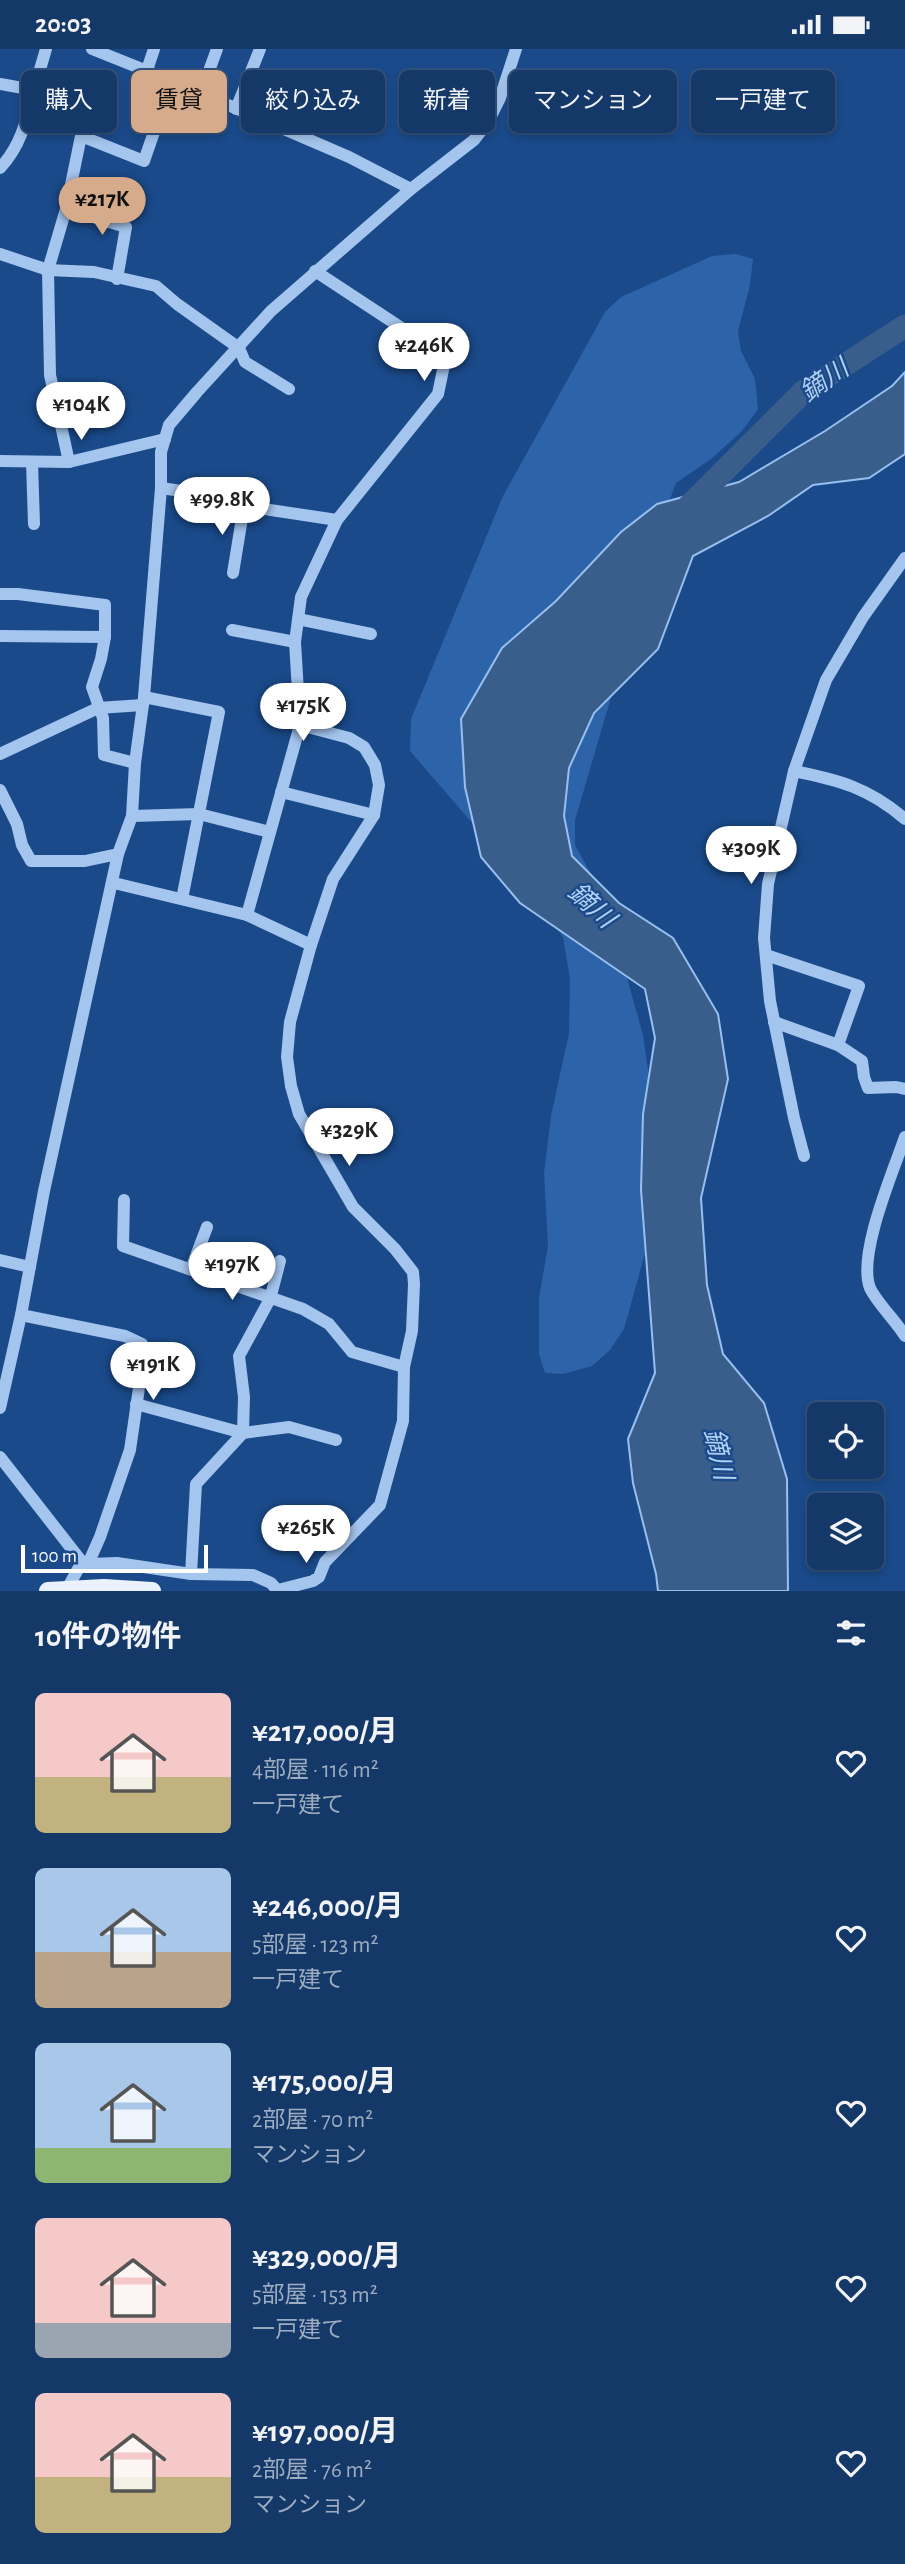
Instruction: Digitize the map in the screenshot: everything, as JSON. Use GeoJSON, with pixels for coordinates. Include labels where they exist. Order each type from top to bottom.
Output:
{"type":"FeatureCollection","features":[{"type":"Feature","properties":{"kind":"main road"},"geometry":{"type":"LineString","coordinates":[[48,1591],[67,1588],[152,1591]]}},
{"type":"Feature","properties":{"kind":"street"},"geometry":{"type":"LineString","coordinates":[[40,70],[46,49]]}},
{"type":"Feature","properties":{"kind":"street"},"geometry":{"type":"LineString","coordinates":[[92,49],[112,53],[147,70],[154,49]]}},
{"type":"Feature","properties":{"kind":"street"},"geometry":{"type":"LineString","coordinates":[[209,70],[217,49]]}},
{"type":"Feature","properties":{"kind":"street"},"geometry":{"type":"LineString","coordinates":[[236,109],[260,49]]}},
{"type":"Feature","properties":{"kind":"street"},"geometry":{"type":"LineString","coordinates":[[0,1408],[21,1315],[44,1191],[114,884],[118,854],[132,815],[135,763],[144,701],[161,452],[169,425],[271,311],[411,189],[474,140],[500,98],[516,49]]}},
{"type":"Feature","properties":{"kind":"street"},"geometry":{"type":"LineString","coordinates":[[0,83],[21,87]]}},
{"type":"Feature","properties":{"kind":"street"},"geometry":{"type":"LineString","coordinates":[[227,105],[349,157],[411,189]]}},
{"type":"Feature","properties":{"kind":"street"},"geometry":{"type":"LineString","coordinates":[[0,168],[17,145],[22,133]]}},
{"type":"Feature","properties":{"kind":"street"},"geometry":{"type":"LineString","coordinates":[[69,462],[50,375],[48,270],[66,209],[81,136],[144,161],[154,133]]}},
{"type":"Feature","properties":{"kind":"street"},"geometry":{"type":"LineString","coordinates":[[66,209],[126,227],[117,279]]}},
{"type":"Feature","properties":{"kind":"street"},"geometry":{"type":"LineString","coordinates":[[0,254],[48,270],[94,272],[156,286],[239,348],[245,362],[289,389]]}},
{"type":"Feature","properties":{"kind":"street"},"geometry":{"type":"LineString","coordinates":[[247,915],[300,725],[295,642],[301,597],[337,520],[438,394],[444,366],[437,353],[426,344],[316,271]]}},
{"type":"Feature","properties":{"kind":"street"},"geometry":{"type":"LineString","coordinates":[[0,461],[69,462],[165,439]]}},
{"type":"Feature","properties":{"kind":"street"},"geometry":{"type":"LineString","coordinates":[[32,461],[34,524]]}},
{"type":"Feature","properties":{"kind":"street"},"geometry":{"type":"LineString","coordinates":[[160,488],[192,491],[244,506],[337,520]]}},
{"type":"Feature","properties":{"kind":"street"},"geometry":{"type":"LineString","coordinates":[[233,573],[244,506]]}},
{"type":"Feature","properties":{"kind":"street"},"geometry":{"type":"LineString","coordinates":[[804,1156],[774,1022],[764,938],[768,884],[794,771],[826,680],[863,617],[905,558]]}},
{"type":"Feature","properties":{"kind":"street"},"geometry":{"type":"LineString","coordinates":[[0,594],[106,604],[105,636],[92,687],[103,718],[104,755],[135,763]]}},
{"type":"Feature","properties":{"kind":"street"},"geometry":{"type":"LineString","coordinates":[[298,619],[371,634]]}},
{"type":"Feature","properties":{"kind":"street"},"geometry":{"type":"LineString","coordinates":[[232,630],[295,642]]}},
{"type":"Feature","properties":{"kind":"street"},"geometry":{"type":"LineString","coordinates":[[0,636],[105,636]]}},
{"type":"Feature","properties":{"kind":"street"},"geometry":{"type":"LineString","coordinates":[[0,754],[98,708],[144,701],[219,712],[182,899]]}},
{"type":"Feature","properties":{"kind":"street"},"geometry":{"type":"LineString","coordinates":[[0,1457],[85,1562],[117,1563],[191,1574],[253,1575],[262,1577],[278,1591],[313,1581],[318,1577],[325,1562],[380,1505],[403,1421],[404,1367],[412,1331],[413,1272],[395,1249],[353,1207],[299,1114],[287,1057],[290,1022],[333,879],[374,815],[379,785],[375,765],[365,747],[349,738],[300,725]]}},
{"type":"Feature","properties":{"kind":"street"},"geometry":{"type":"LineString","coordinates":[[794,771],[840,780],[872,795],[905,819]]}},
{"type":"Feature","properties":{"kind":"street"},"geometry":{"type":"LineString","coordinates":[[0,790],[17,824],[22,845],[32,861],[85,861],[118,854]]}},
{"type":"Feature","properties":{"kind":"street"},"geometry":{"type":"LineString","coordinates":[[281,792],[374,815]]}},
{"type":"Feature","properties":{"kind":"street"},"geometry":{"type":"LineString","coordinates":[[132,815],[200,814],[270,832]]}},
{"type":"Feature","properties":{"kind":"street"},"geometry":{"type":"LineString","coordinates":[[114,884],[247,915],[311,945]]}},
{"type":"Feature","properties":{"kind":"street"},"geometry":{"type":"LineString","coordinates":[[766,954],[859,986],[838,1045]]}},
{"type":"Feature","properties":{"kind":"street"},"geometry":{"type":"LineString","coordinates":[[774,1022],[838,1045],[862,1061],[868,1088],[905,1089]]}},
{"type":"Feature","properties":{"kind":"street"},"geometry":{"type":"LineString","coordinates":[[905,1137],[871,1237],[868,1264],[870,1287],[905,1336]]}},
{"type":"Feature","properties":{"kind":"street"},"geometry":{"type":"LineString","coordinates":[[124,1200],[123,1246],[303,1310],[329,1324],[352,1352],[404,1367]]}},
{"type":"Feature","properties":{"kind":"street"},"geometry":{"type":"LineString","coordinates":[[191,1269],[207,1227]]}},
{"type":"Feature","properties":{"kind":"street"},"geometry":{"type":"LineString","coordinates":[[0,1260],[30,1267]]}},
{"type":"Feature","properties":{"kind":"street"},"geometry":{"type":"LineString","coordinates":[[191,1574],[196,1484],[243,1433],[244,1397],[240,1356],[270,1299],[280,1261]]}},
{"type":"Feature","properties":{"kind":"street"},"geometry":{"type":"LineString","coordinates":[[21,1315],[125,1336],[142,1344],[140,1381],[130,1450],[85,1562],[67,1588]]}},
{"type":"Feature","properties":{"kind":"street"},"geometry":{"type":"LineString","coordinates":[[136,1404],[243,1433],[289,1427],[336,1440]]}},
{"type":"Feature","properties":{"kind":"shaded area"},"geometry":{"type":"Polygon","coordinates":[[[736,254],[753,259],[750,285],[738,331],[741,351],[755,379],[758,409],[742,431],[711,459],[676,483],[575,820],[575,845],[591,874],[626,974],[643,1035],[660,1154],[655,1217],[624,1329],[610,1350],[592,1366],[563,1374],[545,1373],[539,1354],[539,1298],[548,1246],[544,1173],[551,1116],[569,1033],[570,979],[563,937],[538,899],[410,751],[411,719],[503,496],[605,312],[621,297],[712,256],[736,254]]]}},
{"type":"Feature","properties":{"kind":"water"},"geometry":{"type":"Polygon","coordinates":[[[905,372],[905,454],[869,478],[813,485],[768,516],[693,556],[658,649],[594,713],[569,768],[564,816],[572,856],[619,903],[673,938],[718,1014],[728,1079],[701,1198],[707,1285],[723,1354],[764,1403],[787,1479],[788,1591],[658,1591],[633,1483],[628,1439],[655,1373],[641,1190],[643,1114],[655,1038],[645,989],[520,903],[481,857],[465,787],[461,719],[502,648],[556,601],[621,532],[657,504],[739,482],[825,431],[892,386],[905,372]]]}},
{"type":"Feature","properties":{"kind":"waterway","name":"鏑川"},"geometry":{"type":"LineString","coordinates":[[681,514],[803,392],[905,326]]}}]}
